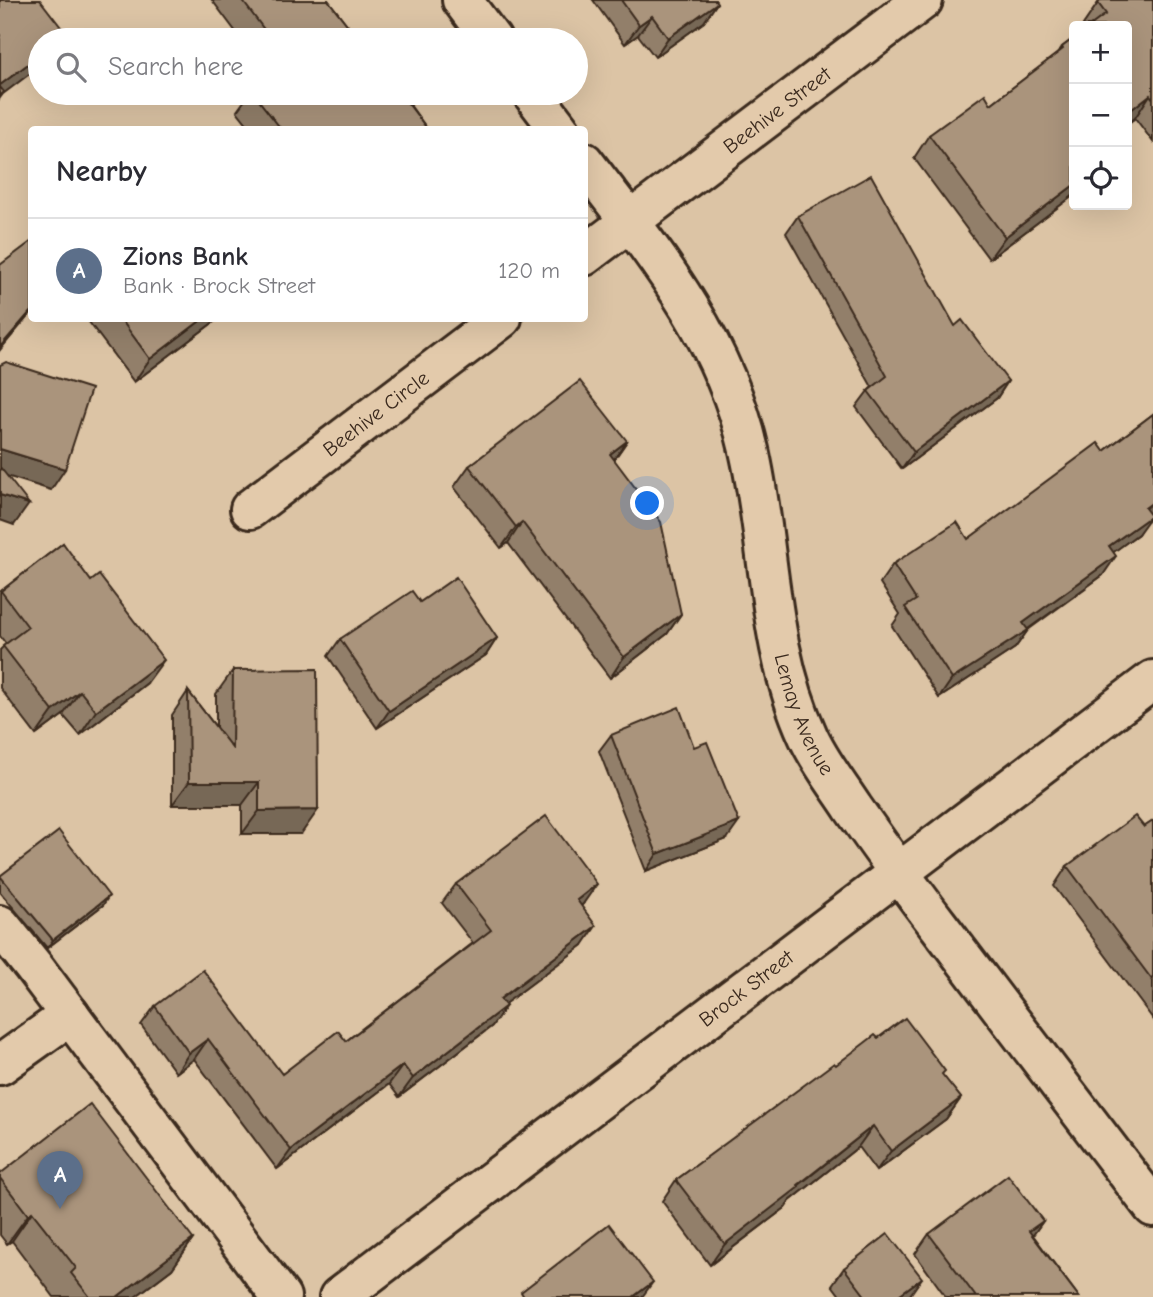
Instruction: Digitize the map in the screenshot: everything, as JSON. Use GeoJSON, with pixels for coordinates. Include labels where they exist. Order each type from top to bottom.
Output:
{"type":"FeatureCollection","features":[{"type":"Feature","properties":{"kind":"street"},"geometry":{"type":"LineString","coordinates":[[462,0],[483,28]]}},
{"type":"Feature","properties":{"kind":"street","name":"Beehive Street"},"geometry":{"type":"LineString","coordinates":[[630,222],[923,0]]}},
{"type":"Feature","properties":{"kind":"street"},"geometry":{"type":"LineString","coordinates":[[541,105],[557,126]]}},
{"type":"Feature","properties":{"kind":"street","name":"Lemay Avenue"},"geometry":{"type":"LineString","coordinates":[[588,167],[694,312],[736,400],[758,502],[774,626],[787,680],[808,737],[898,873],[1153,1208]]}},
{"type":"Feature","properties":{"kind":"street"},"geometry":{"type":"LineString","coordinates":[[588,253],[630,222]]}},
{"type":"Feature","properties":{"kind":"street","name":"Beehive Circle"},"geometry":{"type":"LineString","coordinates":[[250,509],[497,322]]}},
{"type":"Feature","properties":{"kind":"street","name":"Brock Street"},"geometry":{"type":"LineString","coordinates":[[339,1297],[1153,680]]}},
{"type":"Feature","properties":{"kind":"street"},"geometry":{"type":"LineString","coordinates":[[0,926],[281,1297]]}},
{"type":"Feature","properties":{"kind":"street"},"geometry":{"type":"LineString","coordinates":[[0,1065],[70,1015]]}},
{"type":"Feature","properties":{"kind":"building"},"geometry":{"type":"Polygon","coordinates":[[[0,0],[40,0],[62,28],[28,28],[28,64],[0,85],[0,0]]]}},
{"type":"Feature","properties":{"kind":"building"},"geometry":{"type":"Polygon","coordinates":[[[242,0],[328,0],[350,28],[263,28],[242,0]]]}},
{"type":"Feature","properties":{"kind":"building"},"geometry":{"type":"Polygon","coordinates":[[[621,0],[715,0],[717,3],[668,38],[652,16],[639,25],[621,0]]]}},
{"type":"Feature","properties":{"kind":"building"},"geometry":{"type":"Polygon","coordinates":[[[1101,0],[1153,0],[1153,99],[1150,95],[1132,109],[1132,21],[1097,21],[1106,14],[1098,3],[1101,0]]]}},
{"type":"Feature","properties":{"kind":"building"},"geometry":{"type":"Polygon","coordinates":[[[1069,42],[1069,189],[1005,237],[929,135],[985,94],[991,104],[1063,49],[1069,42]]]}},
{"type":"Feature","properties":{"kind":"building"},"geometry":{"type":"Polygon","coordinates":[[[262,105],[409,105],[425,126],[279,126],[262,105]]]}},
{"type":"Feature","properties":{"kind":"building"},"geometry":{"type":"Polygon","coordinates":[[[871,175],[955,326],[962,320],[1008,381],[914,452],[868,391],[887,376],[798,216],[871,175]]]}},
{"type":"Feature","properties":{"kind":"building"},"geometry":{"type":"Polygon","coordinates":[[[28,244],[28,315],[0,347],[0,265],[28,244]]]}},
{"type":"Feature","properties":{"kind":"building"},"geometry":{"type":"Polygon","coordinates":[[[123,322],[199,322],[150,359],[123,322]]]}},
{"type":"Feature","properties":{"kind":"building"},"geometry":{"type":"Polygon","coordinates":[[[6,362],[91,389],[65,469],[0,449],[0,365],[6,362]]]}},
{"type":"Feature","properties":{"kind":"building"},"geometry":{"type":"Polygon","coordinates":[[[580,381],[627,441],[610,454],[661,522],[681,614],[624,657],[522,522],[516,527],[469,466],[580,381]]]}},
{"type":"Feature","properties":{"kind":"building"},"geometry":{"type":"Polygon","coordinates":[[[1153,414],[1153,502],[1145,508],[1151,516],[1109,546],[1116,556],[1023,623],[1028,630],[952,679],[905,607],[916,600],[893,564],[957,522],[968,539],[1098,443],[1104,451],[1153,414]]]}},
{"type":"Feature","properties":{"kind":"building"},"geometry":{"type":"Polygon","coordinates":[[[0,467],[29,504],[0,495],[0,467]]]}},
{"type":"Feature","properties":{"kind":"building"},"geometry":{"type":"Polygon","coordinates":[[[63,543],[91,581],[99,575],[164,660],[96,711],[80,691],[53,711],[3,646],[28,627],[1,591],[63,543]]]}},
{"type":"Feature","properties":{"kind":"building"},"geometry":{"type":"Polygon","coordinates":[[[456,577],[497,638],[389,711],[340,639],[412,591],[420,602],[456,577]]]}},
{"type":"Feature","properties":{"kind":"building"},"geometry":{"type":"Polygon","coordinates":[[[317,669],[318,810],[259,811],[259,782],[189,782],[188,691],[232,748],[233,670],[317,669]]]}},
{"type":"Feature","properties":{"kind":"building"},"geometry":{"type":"Polygon","coordinates":[[[679,707],[694,747],[707,742],[739,822],[657,854],[611,735],[679,707]]]}},
{"type":"Feature","properties":{"kind":"building"},"geometry":{"type":"Polygon","coordinates":[[[546,816],[597,884],[577,900],[596,926],[500,999],[506,1006],[413,1078],[403,1065],[291,1150],[208,1039],[189,1053],[155,1006],[203,970],[282,1074],[338,1031],[346,1041],[491,930],[456,884],[546,816]]]}},
{"type":"Feature","properties":{"kind":"building"},"geometry":{"type":"Polygon","coordinates":[[[1135,816],[1144,827],[1153,821],[1153,981],[1067,866],[1135,816]]]}},
{"type":"Feature","properties":{"kind":"building"},"geometry":{"type":"Polygon","coordinates":[[[59,831],[109,896],[53,940],[0,876],[59,831]]]}},
{"type":"Feature","properties":{"kind":"building"},"geometry":{"type":"Polygon","coordinates":[[[905,1018],[945,1071],[942,1074],[961,1098],[891,1151],[873,1126],[725,1244],[676,1180],[834,1063],[836,1065],[875,1035],[878,1038],[905,1018]]]}},
{"type":"Feature","properties":{"kind":"building"},"geometry":{"type":"Polygon","coordinates":[[[90,1104],[193,1239],[117,1297],[90,1297],[71,1273],[76,1268],[32,1212],[28,1215],[0,1178],[0,1174],[90,1104]]]}},
{"type":"Feature","properties":{"kind":"building"},"geometry":{"type":"Polygon","coordinates":[[[1008,1175],[1043,1221],[1029,1231],[1079,1297],[976,1297],[929,1234],[1008,1175]]]}},
{"type":"Feature","properties":{"kind":"building"},"geometry":{"type":"Polygon","coordinates":[[[609,1224],[653,1282],[633,1297],[524,1297],[521,1292],[609,1224]]]}},
{"type":"Feature","properties":{"kind":"building"},"geometry":{"type":"Polygon","coordinates":[[[888,1234],[922,1278],[896,1297],[866,1297],[844,1268],[888,1234]]]}},
{"type":"Feature","properties":{"kind":"place","name":"Zions Bank"},"geometry":{"type":"Point","coordinates":[60,1209]}}]}
